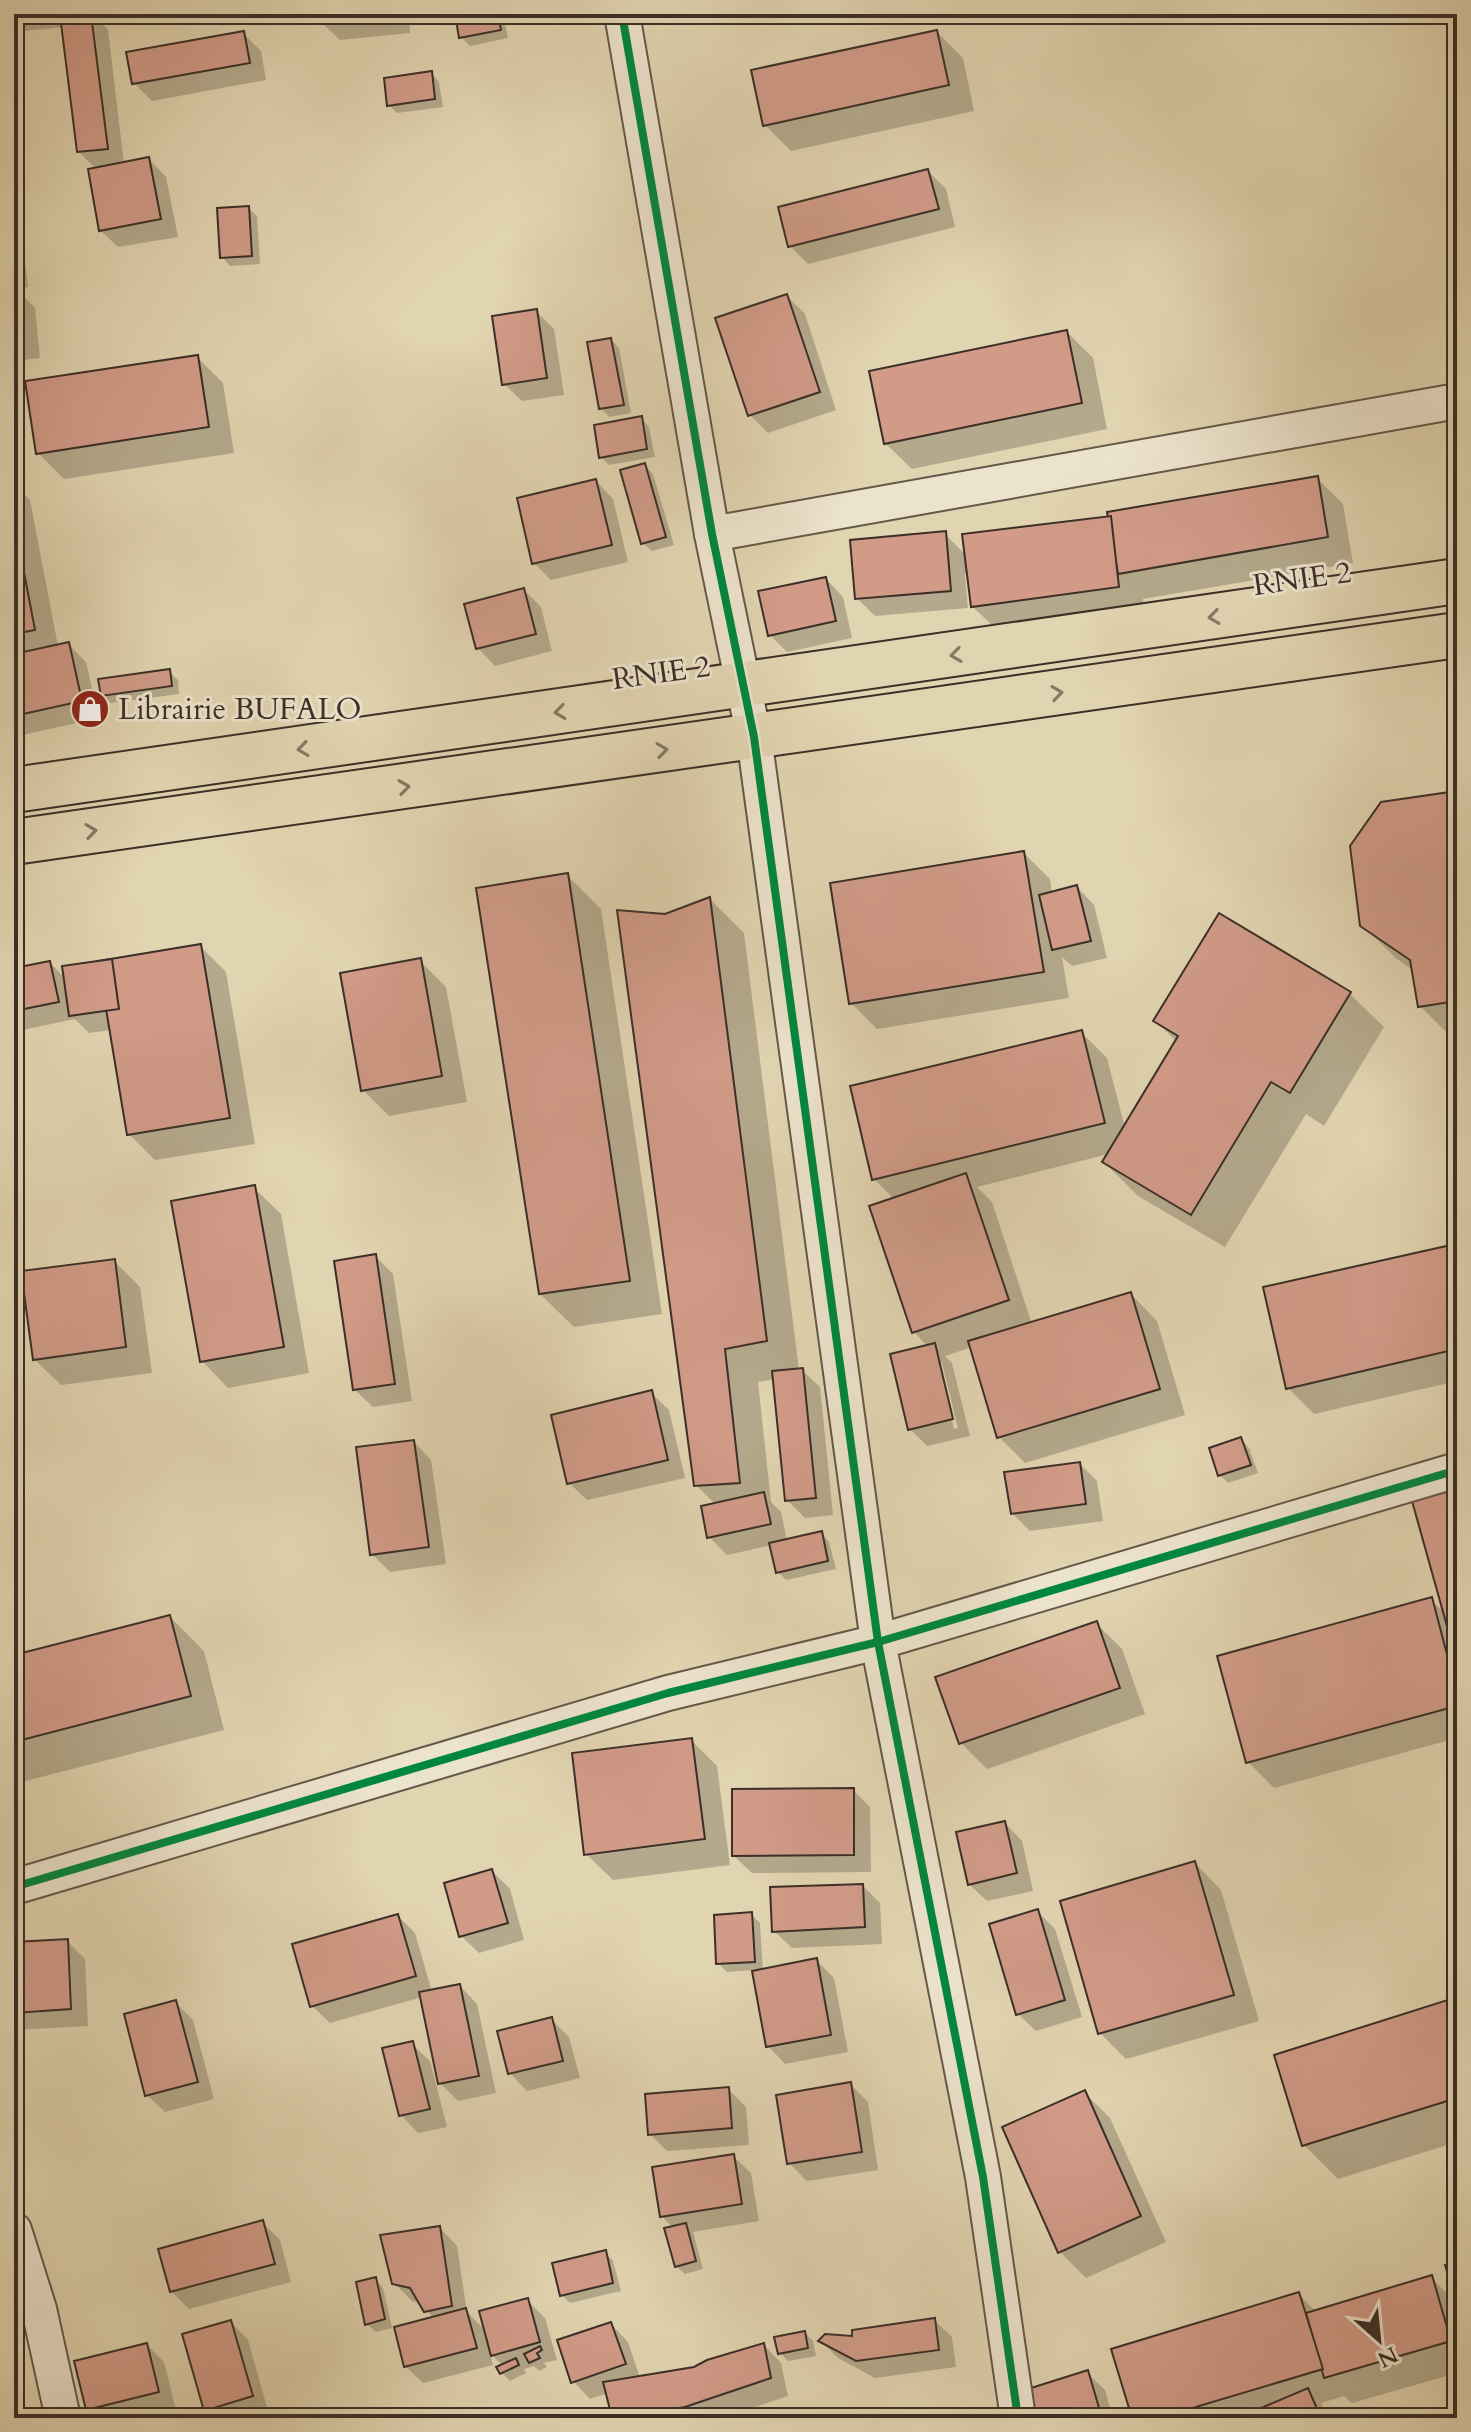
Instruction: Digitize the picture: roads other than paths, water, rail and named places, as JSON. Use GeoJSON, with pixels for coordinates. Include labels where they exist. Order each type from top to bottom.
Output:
{"type":"FeatureCollection","features":[{"type":"Feature","properties":{"kind":"highway","name":"RNIE 2"},"geometry":{"type":"LineString","coordinates":[[14,790],[1438,584]]}},
{"type":"Feature","properties":{"kind":"highway"},"geometry":{"type":"LineString","coordinates":[[14,842],[1445,636],[1438,584]]}},
{"type":"Feature","properties":{"kind":"street"},"geometry":{"type":"LineString","coordinates":[[622,14],[712,534],[754,737],[878,1642],[983,2177],[1018,2418]]}},
{"type":"Feature","properties":{"kind":"street"},"geometry":{"type":"LineString","coordinates":[[712,534],[1457,401]]}},
{"type":"Feature","properties":{"kind":"street"},"geometry":{"type":"LineString","coordinates":[[14,1887],[668,1693],[878,1642],[1457,1470]]}},
{"type":"Feature","properties":{"kind":"street"},"geometry":{"type":"LineString","coordinates":[[14,2230],[39,2309],[63,2418]]}},
{"type":"Feature","properties":{"kind":"place","name":"Librairie BUFALO"},"geometry":{"type":"Point","coordinates":[90,709]}}]}
